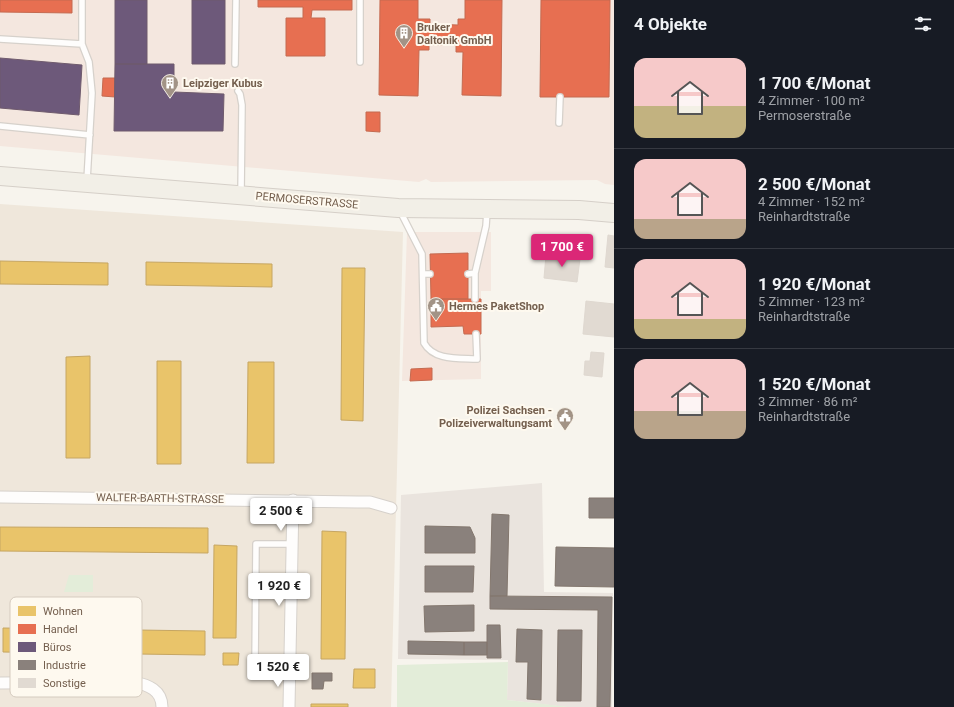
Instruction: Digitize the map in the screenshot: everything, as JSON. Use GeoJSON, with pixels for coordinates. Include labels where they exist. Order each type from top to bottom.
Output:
{"type":"FeatureCollection","features":[{"type":"Feature","properties":{"kind":"main road","name":"PERMOSERSTRASSE"},"geometry":{"type":"LineString","coordinates":[[0,176],[398,208],[487,208],[614,213]]}},
{"type":"Feature","properties":{"kind":"street","name":"WALTER-BARTH-STRASSE"},"geometry":{"type":"LineString","coordinates":[[0,497],[370,502],[391,508]]}},
{"type":"Feature","properties":{"kind":"street"},"geometry":{"type":"LineString","coordinates":[[289,707],[293,500]]}},
{"type":"Feature","properties":{"kind":"street"},"geometry":{"type":"LineString","coordinates":[[0,683],[10,683]]}},
{"type":"Feature","properties":{"kind":"street"},"geometry":{"type":"LineString","coordinates":[[142,684],[152,686],[162,700],[162,707]]}},
{"type":"Feature","properties":{"kind":"lane"},"geometry":{"type":"LineString","coordinates":[[82,0],[82,44],[89,62],[92,77],[90,135],[86,183]]}},
{"type":"Feature","properties":{"kind":"lane"},"geometry":{"type":"LineString","coordinates":[[235,64],[236,0]]}},
{"type":"Feature","properties":{"kind":"lane"},"geometry":{"type":"LineString","coordinates":[[360,0],[360,62]]}},
{"type":"Feature","properties":{"kind":"lane"},"geometry":{"type":"LineString","coordinates":[[0,40],[82,44]]}},
{"type":"Feature","properties":{"kind":"lane"},"geometry":{"type":"LineString","coordinates":[[238,91],[242,105],[240,195]]}},
{"type":"Feature","properties":{"kind":"lane"},"geometry":{"type":"LineString","coordinates":[[559,123],[560,97]]}},
{"type":"Feature","properties":{"kind":"lane"},"geometry":{"type":"LineString","coordinates":[[0,126],[90,135]]}},
{"type":"Feature","properties":{"kind":"lane"},"geometry":{"type":"LineString","coordinates":[[398,208],[422,254],[424,343],[429,351],[439,355],[454,358],[477,358],[476,334]]}},
{"type":"Feature","properties":{"kind":"lane"},"geometry":{"type":"LineString","coordinates":[[475,299],[475,273],[486,225],[487,208]]}},
{"type":"Feature","properties":{"kind":"lane"},"geometry":{"type":"LineString","coordinates":[[468,274],[475,273]]}},
{"type":"Feature","properties":{"kind":"lane"},"geometry":{"type":"LineString","coordinates":[[423,274],[430,274]]}},
{"type":"Feature","properties":{"kind":"lane"},"geometry":{"type":"LineString","coordinates":[[290,667],[255,667],[256,544],[292,544]]}},
{"type":"Feature","properties":{"kind":"shaded area"},"geometry":{"type":"Polygon","coordinates":[[[0,0],[614,0],[614,185],[605,184],[597,180],[431,182],[426,179],[419,182],[0,146],[0,0]]]}},
{"type":"Feature","properties":{"kind":"shaded area"},"geometry":{"type":"Polygon","coordinates":[[[0,204],[403,232],[391,707],[0,707],[0,204]]]}},
{"type":"Feature","properties":{"kind":"shaded area"},"geometry":{"type":"Polygon","coordinates":[[[407,232],[491,232],[491,291],[481,291],[481,379],[402,381],[407,232]]]}},
{"type":"Feature","properties":{"kind":"shaded area"},"geometry":{"type":"Polygon","coordinates":[[[542,483],[544,592],[613,593],[612,707],[566,707],[507,700],[508,660],[398,659],[401,495],[542,483]]]}},
{"type":"Feature","properties":{"kind":"green space"},"geometry":{"type":"Polygon","coordinates":[[[69,575],[93,575],[93,592],[64,592],[69,575]]]}},
{"type":"Feature","properties":{"kind":"green space"},"geometry":{"type":"Polygon","coordinates":[[[508,662],[507,700],[570,707],[397,707],[397,665],[508,662]]]}},
{"type":"Feature","properties":{"kind":"building: Wohnen"},"geometry":{"type":"Polygon","coordinates":[[[0,261],[108,263],[108,285],[0,284],[0,261]]]}},
{"type":"Feature","properties":{"kind":"building: Wohnen"},"geometry":{"type":"Polygon","coordinates":[[[146,262],[272,264],[272,287],[146,285],[146,262]]]}},
{"type":"Feature","properties":{"kind":"building: Wohnen"},"geometry":{"type":"Polygon","coordinates":[[[342,268],[365,268],[363,421],[341,420],[342,268]]]}},
{"type":"Feature","properties":{"kind":"building: Wohnen"},"geometry":{"type":"Polygon","coordinates":[[[90,356],[90,458],[66,458],[66,357],[90,356]]]}},
{"type":"Feature","properties":{"kind":"building: Wohnen"},"geometry":{"type":"Polygon","coordinates":[[[157,361],[181,361],[181,464],[157,464],[157,361]]]}},
{"type":"Feature","properties":{"kind":"building: Wohnen"},"geometry":{"type":"Polygon","coordinates":[[[248,362],[274,362],[274,463],[247,463],[248,362]]]}},
{"type":"Feature","properties":{"kind":"building: Wohnen"},"geometry":{"type":"Polygon","coordinates":[[[0,527],[208,528],[208,553],[0,551],[0,527]]]}},
{"type":"Feature","properties":{"kind":"building: Wohnen"},"geometry":{"type":"Polygon","coordinates":[[[322,531],[346,532],[345,659],[321,659],[322,531]]]}},
{"type":"Feature","properties":{"kind":"building: Wohnen"},"geometry":{"type":"Polygon","coordinates":[[[214,545],[237,546],[236,638],[213,638],[214,545]]]}},
{"type":"Feature","properties":{"kind":"building: Wohnen"},"geometry":{"type":"Polygon","coordinates":[[[3,628],[10,628],[10,652],[3,652],[3,628]]]}},
{"type":"Feature","properties":{"kind":"building: Wohnen"},"geometry":{"type":"Polygon","coordinates":[[[142,630],[205,631],[205,655],[142,654],[142,630]]]}},
{"type":"Feature","properties":{"kind":"building: Wohnen"},"geometry":{"type":"Polygon","coordinates":[[[223,653],[239,653],[238,665],[223,665],[223,653]]]}},
{"type":"Feature","properties":{"kind":"building: Wohnen"},"geometry":{"type":"Polygon","coordinates":[[[354,669],[375,669],[375,688],[353,688],[354,669]]]}},
{"type":"Feature","properties":{"kind":"building: Wohnen"},"geometry":{"type":"Polygon","coordinates":[[[311,704],[348,704],[348,707],[311,707],[311,704]]]}},
{"type":"Feature","properties":{"kind":"building: Handel"},"geometry":{"type":"Polygon","coordinates":[[[0,0],[72,0],[72,13],[0,12],[0,0]]]}},
{"type":"Feature","properties":{"kind":"building: Handel"},"geometry":{"type":"Polygon","coordinates":[[[258,0],[352,0],[352,10],[312,10],[311,18],[325,18],[325,56],[286,56],[286,18],[303,18],[303,7],[258,7],[258,0]]]}},
{"type":"Feature","properties":{"kind":"building: Handel","name":"Bruker Daltonik GmbH"},"geometry":{"type":"Polygon","coordinates":[[[380,0],[418,0],[418,19],[430,19],[430,24],[458,25],[458,19],[465,19],[465,0],[502,0],[501,96],[462,95],[463,52],[456,52],[456,45],[429,45],[429,50],[419,50],[418,96],[379,95],[380,0]]]}},
{"type":"Feature","properties":{"kind":"building: Handel"},"geometry":{"type":"Polygon","coordinates":[[[541,0],[610,0],[609,97],[540,97],[541,0]]]}},
{"type":"Feature","properties":{"kind":"building: Handel"},"geometry":{"type":"Polygon","coordinates":[[[103,78],[115,78],[115,97],[102,96],[103,78]]]}},
{"type":"Feature","properties":{"kind":"building: Handel"},"geometry":{"type":"Polygon","coordinates":[[[366,112],[380,112],[380,132],[366,131],[366,112]]]}},
{"type":"Feature","properties":{"kind":"building: Handel"},"geometry":{"type":"Polygon","coordinates":[[[468,253],[468,299],[431,299],[430,254],[468,253]]]}},
{"type":"Feature","properties":{"kind":"building: Handel"},"geometry":{"type":"Polygon","coordinates":[[[431,299],[481,299],[481,334],[464,334],[463,326],[431,327],[431,299]]]}},
{"type":"Feature","properties":{"kind":"building: Handel"},"geometry":{"type":"Polygon","coordinates":[[[432,368],[432,380],[410,381],[411,369],[432,368]]]}},
{"type":"Feature","properties":{"kind":"building: Büros"},"geometry":{"type":"Polygon","coordinates":[[[115,0],[147,0],[147,64],[115,64],[115,0]]]}},
{"type":"Feature","properties":{"kind":"building: Büros"},"geometry":{"type":"Polygon","coordinates":[[[192,0],[225,0],[225,64],[192,64],[192,0]]]}},
{"type":"Feature","properties":{"kind":"building: Büros"},"geometry":{"type":"Polygon","coordinates":[[[0,58],[82,65],[79,115],[0,108],[0,58]]]}},
{"type":"Feature","properties":{"kind":"building: Büros","name":"Leipziger Kubus"},"geometry":{"type":"Polygon","coordinates":[[[115,64],[174,64],[174,92],[224,94],[223,131],[114,131],[115,64]]]}},
{"type":"Feature","properties":{"kind":"building: Industrie"},"geometry":{"type":"Polygon","coordinates":[[[589,498],[614,498],[614,518],[589,518],[589,498]]]}},
{"type":"Feature","properties":{"kind":"building: Industrie"},"geometry":{"type":"Polygon","coordinates":[[[492,514],[509,515],[507,596],[490,596],[492,514]]]}},
{"type":"Feature","properties":{"kind":"building: Industrie"},"geometry":{"type":"Polygon","coordinates":[[[425,526],[470,527],[475,538],[475,553],[425,553],[425,526]]]}},
{"type":"Feature","properties":{"kind":"building: Industrie"},"geometry":{"type":"Polygon","coordinates":[[[556,547],[614,548],[614,587],[555,586],[556,547]]]}},
{"type":"Feature","properties":{"kind":"building: Industrie"},"geometry":{"type":"Polygon","coordinates":[[[425,566],[474,566],[473,592],[425,592],[425,566]]]}},
{"type":"Feature","properties":{"kind":"building: Industrie"},"geometry":{"type":"Polygon","coordinates":[[[490,596],[612,597],[610,707],[597,707],[598,610],[490,609],[490,596]]]}},
{"type":"Feature","properties":{"kind":"building: Industrie"},"geometry":{"type":"Polygon","coordinates":[[[474,605],[474,631],[425,632],[424,606],[474,605]]]}},
{"type":"Feature","properties":{"kind":"building: Industrie"},"geometry":{"type":"Polygon","coordinates":[[[487,625],[500,625],[501,658],[487,658],[487,625]]]}},
{"type":"Feature","properties":{"kind":"building: Industrie"},"geometry":{"type":"Polygon","coordinates":[[[517,629],[542,630],[541,700],[527,699],[528,662],[516,662],[517,629]]]}},
{"type":"Feature","properties":{"kind":"building: Industrie"},"geometry":{"type":"Polygon","coordinates":[[[558,630],[582,630],[581,701],[557,701],[558,630]]]}},
{"type":"Feature","properties":{"kind":"building: Industrie"},"geometry":{"type":"Polygon","coordinates":[[[408,641],[464,642],[464,655],[408,654],[408,641]]]}},
{"type":"Feature","properties":{"kind":"building: Industrie"},"geometry":{"type":"Polygon","coordinates":[[[464,642],[487,642],[487,655],[464,655],[464,642]]]}},
{"type":"Feature","properties":{"kind":"building: Industrie"},"geometry":{"type":"Polygon","coordinates":[[[312,673],[332,673],[332,681],[324,681],[323,689],[312,689],[312,673]]]}},
{"type":"Feature","properties":{"kind":"building: Sonstige"},"geometry":{"type":"Polygon","coordinates":[[[608,235],[614,236],[614,268],[605,267],[608,235]]]}},
{"type":"Feature","properties":{"kind":"building: Sonstige"},"geometry":{"type":"Polygon","coordinates":[[[546,255],[580,259],[577,282],[544,278],[546,255]]]}},
{"type":"Feature","properties":{"kind":"building: Sonstige"},"geometry":{"type":"Polygon","coordinates":[[[586,301],[614,304],[614,337],[583,334],[586,301]]]}},
{"type":"Feature","properties":{"kind":"building: Sonstige"},"geometry":{"type":"Polygon","coordinates":[[[591,352],[604,353],[602,377],[584,375],[585,361],[590,361],[591,352]]]}},
{"type":"Feature","properties":{"kind":"place","name":"Bruker Daltonik GmbH"},"geometry":{"type":"Point","coordinates":[404,48]}},
{"type":"Feature","properties":{"kind":"place","name":"Leipziger Kubus"},"geometry":{"type":"Point","coordinates":[170,98]}},
{"type":"Feature","properties":{"kind":"place","name":"Hermes PaketShop"},"geometry":{"type":"Point","coordinates":[436,321]}},
{"type":"Feature","properties":{"kind":"place","name":"Polizei Sachsen - Polizeiverwaltungsamt"},"geometry":{"type":"Point","coordinates":[565,431]}}]}
